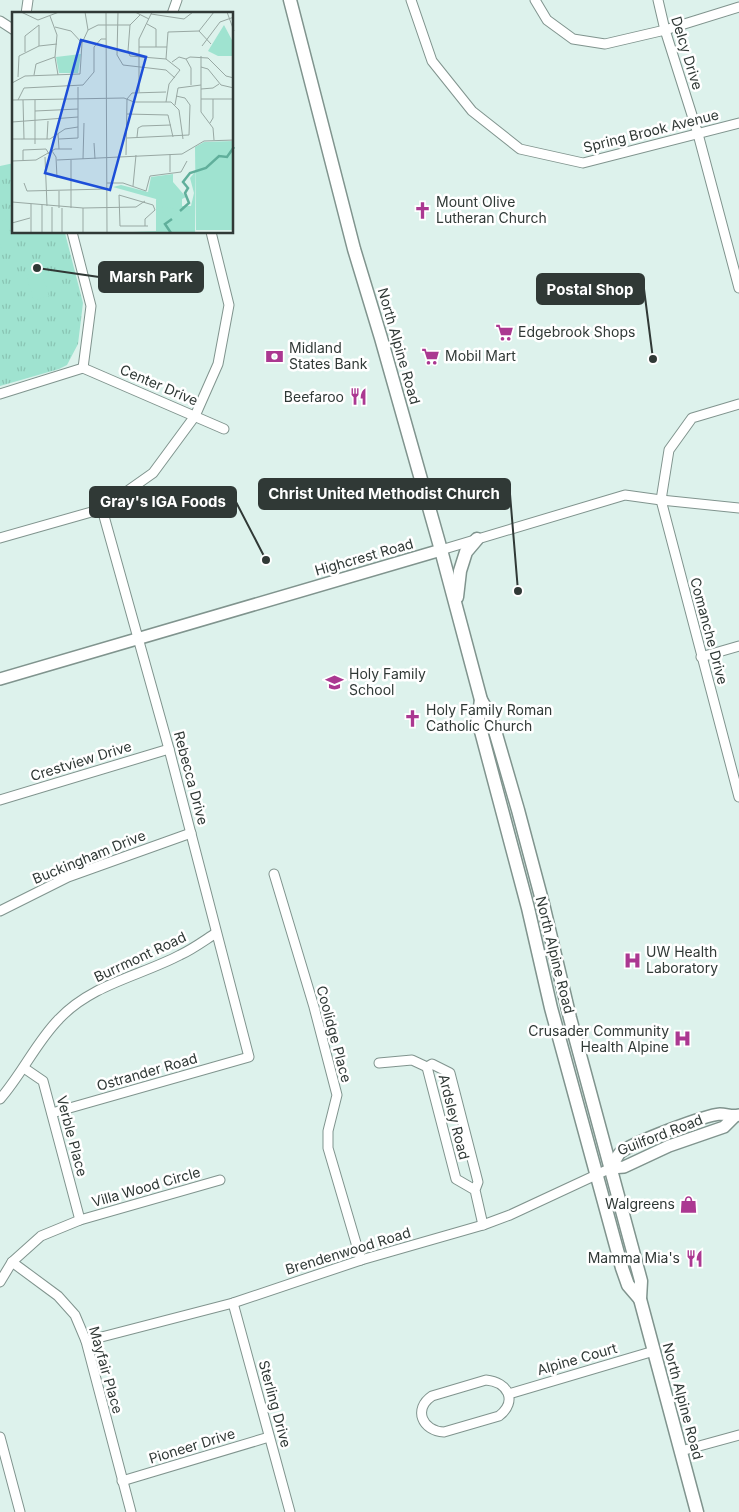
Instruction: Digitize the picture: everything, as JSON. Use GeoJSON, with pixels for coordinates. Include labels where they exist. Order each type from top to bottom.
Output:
{"type":"FeatureCollection","features":[{"type":"Feature","properties":{"kind":"main road","name":"North Alpine Road"},"geometry":{"type":"LineString","coordinates":[[290,0],[354,249],[442,550],[481,700],[491,717],[518,810],[570,1018],[641,1281],[640,1298],[697,1512]]}},
{"type":"Feature","properties":{"kind":"main road"},"geometry":{"type":"LineString","coordinates":[[456,604],[460,571],[466,552],[477,539]]}},
{"type":"Feature","properties":{"kind":"main road","name":"North Alpine Road"},"geometry":{"type":"LineString","coordinates":[[481,700],[478,720],[526,898],[549,999],[628,1285],[640,1298]]}},
{"type":"Feature","properties":{"kind":"street"},"geometry":{"type":"LineString","coordinates":[[173,12],[177,0]]}},
{"type":"Feature","properties":{"kind":"street","name":"Spring Brook Avenue"},"geometry":{"type":"LineString","coordinates":[[411,0],[432,61],[472,111],[520,149],[583,163],[739,123]]}},
{"type":"Feature","properties":{"kind":"street"},"geometry":{"type":"LineString","coordinates":[[535,0],[547,20],[573,39],[606,44],[665,30],[739,8]]}},
{"type":"Feature","properties":{"kind":"street","name":"Delcy Drive"},"geometry":{"type":"LineString","coordinates":[[658,0],[665,30],[698,134],[739,288]]}},
{"type":"Feature","properties":{"kind":"street"},"geometry":{"type":"LineString","coordinates":[[0,21],[12,29]]}},
{"type":"Feature","properties":{"kind":"street"},"geometry":{"type":"LineString","coordinates":[[0,394],[83,368],[91,306],[73,234]]}},
{"type":"Feature","properties":{"kind":"street"},"geometry":{"type":"LineString","coordinates":[[0,538],[102,508],[153,473],[195,416],[218,364],[229,304],[212,234]]}},
{"type":"Feature","properties":{"kind":"street","name":"Center Drive"},"geometry":{"type":"LineString","coordinates":[[83,368],[224,429]]}},
{"type":"Feature","properties":{"kind":"street"},"geometry":{"type":"LineString","coordinates":[[661,500],[669,450],[692,418],[739,404]]}},
{"type":"Feature","properties":{"kind":"street","name":"Highcrest Road"},"geometry":{"type":"LineString","coordinates":[[0,679],[626,495],[739,508]]}},
{"type":"Feature","properties":{"kind":"street","name":"Comanche Drive"},"geometry":{"type":"LineString","coordinates":[[661,500],[739,796]]}},
{"type":"Feature","properties":{"kind":"street","name":"Rebecca Drive"},"geometry":{"type":"LineString","coordinates":[[102,508],[169,749],[249,1056]]}},
{"type":"Feature","properties":{"kind":"street"},"geometry":{"type":"LineString","coordinates":[[701,657],[739,646]]}},
{"type":"Feature","properties":{"kind":"street","name":"Crestview Drive"},"geometry":{"type":"LineString","coordinates":[[0,800],[169,749]]}},
{"type":"Feature","properties":{"kind":"street","name":"Buckingham Drive"},"geometry":{"type":"LineString","coordinates":[[0,911],[68,877],[191,833]]}},
{"type":"Feature","properties":{"kind":"street","name":"Coolidge Place"},"geometry":{"type":"LineString","coordinates":[[274,874],[314,1007],[337,1095],[328,1132],[328,1148],[361,1260]]}},
{"type":"Feature","properties":{"kind":"street","name":"Burrmont Road"},"geometry":{"type":"LineString","coordinates":[[0,1099],[59,1018],[85,998],[115,981],[180,955],[216,933]]}},
{"type":"Feature","properties":{"kind":"street","name":"Ostrander Road"},"geometry":{"type":"LineString","coordinates":[[52,1113],[249,1056]]}},
{"type":"Feature","properties":{"kind":"street"},"geometry":{"type":"LineString","coordinates":[[379,1064],[412,1060],[426,1067]]}},
{"type":"Feature","properties":{"kind":"street","name":"Ardsley Road"},"geometry":{"type":"LineString","coordinates":[[475,1190],[456,1180],[426,1067],[432,1064],[450,1073],[478,1182],[475,1190],[483,1225]]}},
{"type":"Feature","properties":{"kind":"street","name":"Verble Place"},"geometry":{"type":"LineString","coordinates":[[24,1068],[43,1081],[80,1220]]}},
{"type":"Feature","properties":{"kind":"street","name":"Guilford Road"},"geometry":{"type":"LineString","coordinates":[[611,1168],[624,1167],[669,1146],[724,1127],[737,1116]]}},
{"type":"Feature","properties":{"kind":"street","name":"Brendenwood Road"},"geometry":{"type":"LineString","coordinates":[[86,1341],[233,1303],[361,1260],[483,1225],[510,1215],[611,1168]]}},
{"type":"Feature","properties":{"kind":"street","name":"Villa Wood Circle"},"geometry":{"type":"LineString","coordinates":[[80,1220],[220,1180]]}},
{"type":"Feature","properties":{"kind":"street"},"geometry":{"type":"LineString","coordinates":[[0,1282],[12,1262],[41,1236],[80,1220]]}},
{"type":"Feature","properties":{"kind":"street","name":"Mayfair Place"},"geometry":{"type":"LineString","coordinates":[[12,1262],[58,1296],[75,1315],[86,1341],[131,1512]]}},
{"type":"Feature","properties":{"kind":"street","name":"Sterling Drive"},"geometry":{"type":"LineString","coordinates":[[233,1303],[290,1512]]}},
{"type":"Feature","properties":{"kind":"street","name":"Alpine Court"},"geometry":{"type":"LineString","coordinates":[[509,1394],[654,1352]]}},
{"type":"Feature","properties":{"kind":"street"},"geometry":{"type":"LineString","coordinates":[[486,1380],[497,1383],[509,1394],[508,1407],[499,1416],[444,1432],[437,1432],[428,1427],[421,1414],[423,1404],[432,1396],[486,1380]]}},
{"type":"Feature","properties":{"kind":"street"},"geometry":{"type":"LineString","coordinates":[[681,1451],[739,1435]]}},
{"type":"Feature","properties":{"kind":"street"},"geometry":{"type":"LineString","coordinates":[[0,1437],[20,1512]]}},
{"type":"Feature","properties":{"kind":"street","name":"Pioneer Drive"},"geometry":{"type":"LineString","coordinates":[[122,1481],[269,1437]]}},
{"type":"Feature","properties":{"kind":"green space"},"geometry":{"type":"Polygon","coordinates":[[[12,163],[12,234],[65,234],[83,303],[78,344],[67,365],[0,386],[0,166],[12,163]]]}},
{"type":"Feature","properties":{"kind":"green space"},"geometry":{"type":"Polygon","coordinates":[[[6,219],[15,247],[2,251],[0,244],[0,221],[6,219]]]}},
{"type":"Feature","properties":{"kind":"green space"},"geometry":{"type":"Polygon","coordinates":[[[41,270],[49,296],[34,301],[26,275],[41,270]]]}},
{"type":"Feature","properties":{"kind":"place","name":"Mount Olive Lutheran Church"},"geometry":{"type":"Point","coordinates":[422,210]}},
{"type":"Feature","properties":{"kind":"place","name":"Marsh Park"},"geometry":{"type":"Point","coordinates":[37,268]}},
{"type":"Feature","properties":{"kind":"place","name":"Edgebrook Shops"},"geometry":{"type":"Point","coordinates":[504,332]}},
{"type":"Feature","properties":{"kind":"place","name":"Midland States Bank"},"geometry":{"type":"Point","coordinates":[275,356]}},
{"type":"Feature","properties":{"kind":"place","name":"Mobil Mart"},"geometry":{"type":"Point","coordinates":[431,356]}},
{"type":"Feature","properties":{"kind":"place","name":"Postal Shop"},"geometry":{"type":"Point","coordinates":[653,359]}},
{"type":"Feature","properties":{"kind":"place","name":"Beefaroo"},"geometry":{"type":"Point","coordinates":[358,397]}},
{"type":"Feature","properties":{"kind":"place","name":"Gray's IGA Foods"},"geometry":{"type":"Point","coordinates":[266,560]}},
{"type":"Feature","properties":{"kind":"place","name":"Christ United Methodist Church"},"geometry":{"type":"Point","coordinates":[518,591]}},
{"type":"Feature","properties":{"kind":"place","name":"Holy Family School"},"geometry":{"type":"Point","coordinates":[335,682]}},
{"type":"Feature","properties":{"kind":"place","name":"Holy Family Roman Catholic Church"},"geometry":{"type":"Point","coordinates":[412,718]}},
{"type":"Feature","properties":{"kind":"place","name":"UW Health Laboratory"},"geometry":{"type":"Point","coordinates":[632,960]}},
{"type":"Feature","properties":{"kind":"place","name":"Crusader Community Health Alpine"},"geometry":{"type":"Point","coordinates":[683,1039]}},
{"type":"Feature","properties":{"kind":"place","name":"Walgreens"},"geometry":{"type":"Point","coordinates":[689,1204]}},
{"type":"Feature","properties":{"kind":"place","name":"Mamma Mia's"},"geometry":{"type":"Point","coordinates":[694,1258]}}]}
